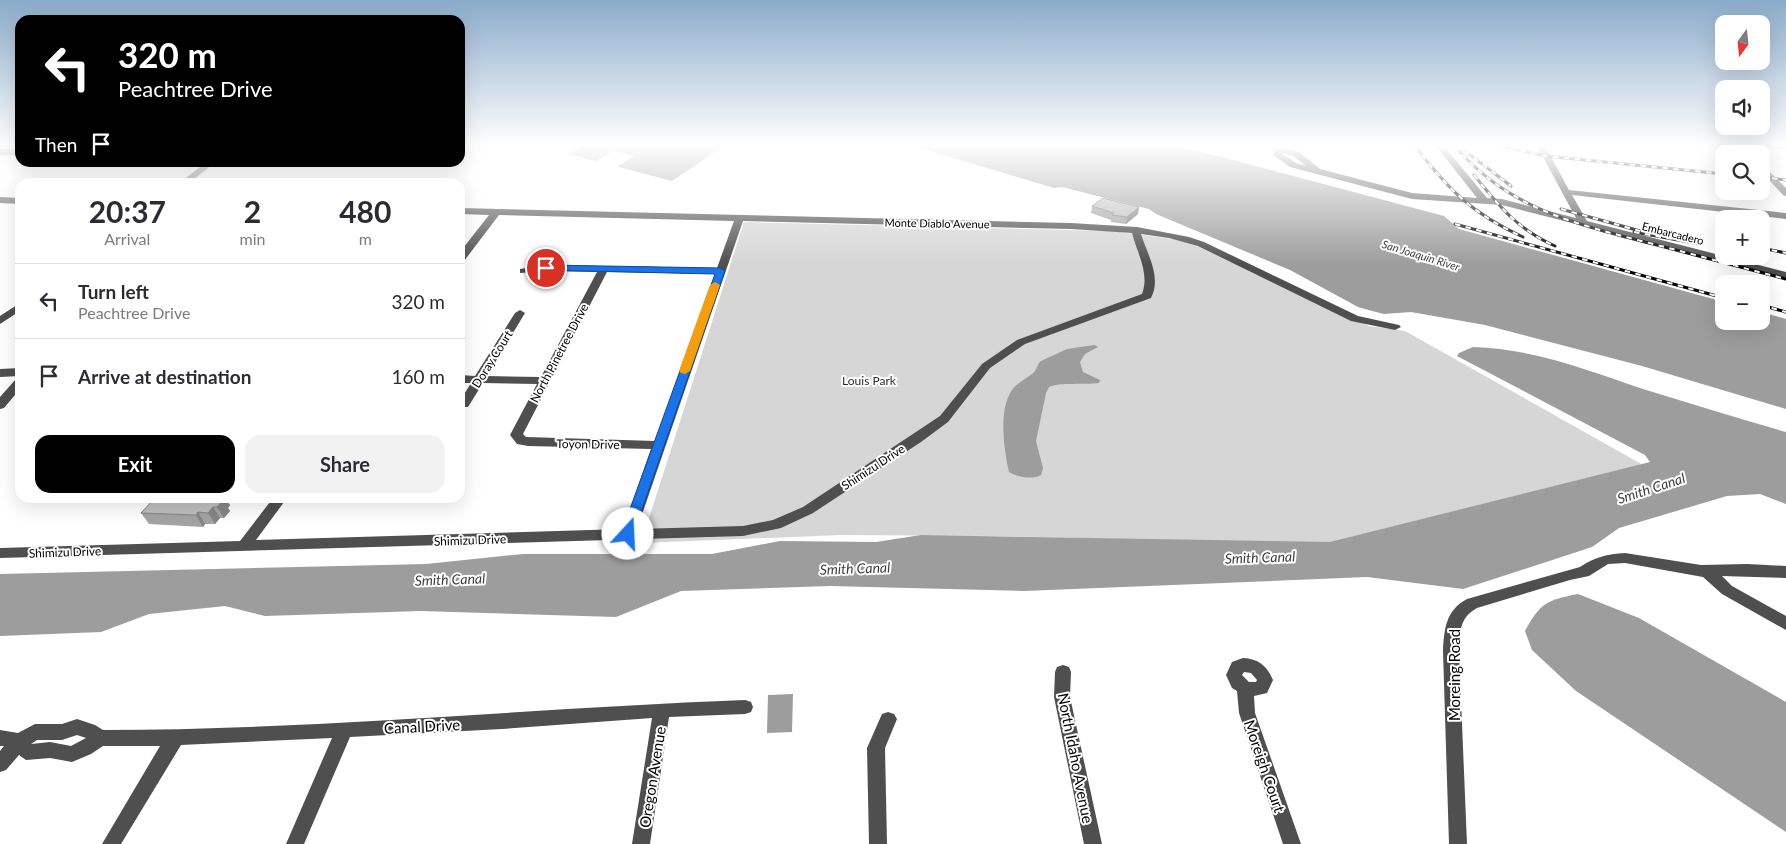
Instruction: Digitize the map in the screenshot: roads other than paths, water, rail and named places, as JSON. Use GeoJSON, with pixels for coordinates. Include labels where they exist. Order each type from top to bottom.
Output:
{"type":"FeatureCollection","features":[{"type":"Feature","properties":{"kind":"street"},"geometry":{"type":"LineString","coordinates":[[1373,185],[1412,196],[1483,199]]}},
{"type":"Feature","properties":{"kind":"street"},"geometry":{"type":"LineString","coordinates":[[1472,185],[1483,199]]}},
{"type":"Feature","properties":{"kind":"street"},"geometry":{"type":"LineString","coordinates":[[1563,185],[1583,223]]}},
{"type":"Feature","properties":{"kind":"street"},"geometry":{"type":"LineString","coordinates":[[1567,192],[1786,216]]}},
{"type":"Feature","properties":{"kind":"street","name":"Embarcadero"},"geometry":{"type":"LineString","coordinates":[[1483,199],[1502,202],[1786,275]]}},
{"type":"Feature","properties":{"kind":"street"},"geometry":{"type":"LineString","coordinates":[[0,200],[15,201]]}},
{"type":"Feature","properties":{"kind":"street","name":"Monte Diablo Avenue"},"geometry":{"type":"LineString","coordinates":[[465,211],[1064,226],[1136,231],[1184,238],[1201,244],[1355,320],[1395,327]]}},
{"type":"Feature","properties":{"kind":"street"},"geometry":{"type":"LineString","coordinates":[[465,252],[496,212]]}},
{"type":"Feature","properties":{"kind":"street"},"geometry":{"type":"LineString","coordinates":[[628,534],[739,219]]}},
{"type":"Feature","properties":{"kind":"street","name":"Shimizu Drive"},"geometry":{"type":"LineString","coordinates":[[0,553],[743,531],[776,524],[808,510],[916,440],[944,419],[986,366],[1003,353],[1021,342],[1147,296],[1151,279],[1136,231]]}},
{"type":"Feature","properties":{"kind":"street"},"geometry":{"type":"LineString","coordinates":[[524,271],[546,268],[720,271]]}},
{"type":"Feature","properties":{"kind":"street","name":"North Pinetree Drive"},"geometry":{"type":"LineString","coordinates":[[518,437],[517,431],[604,269]]}},
{"type":"Feature","properties":{"kind":"street"},"geometry":{"type":"LineString","coordinates":[[0,321],[15,310]]}},
{"type":"Feature","properties":{"kind":"street","name":"Doray Court"},"geometry":{"type":"LineString","coordinates":[[465,402],[520,313]]}},
{"type":"Feature","properties":{"kind":"street"},"geometry":{"type":"LineString","coordinates":[[0,373],[15,372]]}},
{"type":"Feature","properties":{"kind":"street"},"geometry":{"type":"LineString","coordinates":[[465,379],[545,381]]}},
{"type":"Feature","properties":{"kind":"street"},"geometry":{"type":"LineString","coordinates":[[0,405],[15,388]]}},
{"type":"Feature","properties":{"kind":"street","name":"Toyon Drive"},"geometry":{"type":"LineString","coordinates":[[518,437],[528,442],[659,445]]}},
{"type":"Feature","properties":{"kind":"street"},"geometry":{"type":"LineString","coordinates":[[244,546],[276,503]]}},
{"type":"Feature","properties":{"kind":"street","name":"Moreing Road"},"geometry":{"type":"LineString","coordinates":[[1458,844],[1451,634],[1456,614],[1462,607],[1570,574],[1584,572],[1598,562],[1608,559],[1626,558],[1708,572],[1748,570],[1786,572]]}},
{"type":"Feature","properties":{"kind":"street"},"geometry":{"type":"LineString","coordinates":[[1708,572],[1727,590],[1786,624]]}},
{"type":"Feature","properties":{"kind":"street","name":"North Idaho Avenue"},"geometry":{"type":"LineString","coordinates":[[1063,672],[1062,697],[1093,844]]}},
{"type":"Feature","properties":{"kind":"street","name":"Moreigh Court"},"geometry":{"type":"LineString","coordinates":[[1245,688],[1246,712],[1292,844]]}},
{"type":"Feature","properties":{"kind":"street","name":"Canal Drive"},"geometry":{"type":"LineString","coordinates":[[20,741],[35,732],[62,732],[77,727],[89,730],[100,738],[176,738],[502,722],[546,717],[745,707]]}},
{"type":"Feature","properties":{"kind":"street","name":"Oregon Avenue"},"geometry":{"type":"LineString","coordinates":[[641,844],[662,710]]}},
{"type":"Feature","properties":{"kind":"street"},"geometry":{"type":"LineString","coordinates":[[878,844],[876,748],[888,719]]}},
{"type":"Feature","properties":{"kind":"street"},"geometry":{"type":"LineString","coordinates":[[295,844],[344,730]]}},
{"type":"Feature","properties":{"kind":"street"},"geometry":{"type":"LineString","coordinates":[[50,750],[62,732]]}},
{"type":"Feature","properties":{"kind":"street"},"geometry":{"type":"LineString","coordinates":[[0,738],[20,741]]}},
{"type":"Feature","properties":{"kind":"street"},"geometry":{"type":"LineString","coordinates":[[20,741],[26,752],[50,750],[72,754],[100,738]]}},
{"type":"Feature","properties":{"kind":"street"},"geometry":{"type":"LineString","coordinates":[[111,844],[176,738]]}},
{"type":"Feature","properties":{"kind":"street"},"geometry":{"type":"LineString","coordinates":[[0,764],[20,741]]}},
{"type":"Feature","properties":{"kind":"water","name":"San Joaquin River"},"geometry":{"type":"Polygon","coordinates":[[[1045,185],[1329,185],[1444,216],[1459,229],[1715,300],[1715,330],[1770,330],[1770,315],[1786,319],[1786,409],[1642,366],[1485,325],[1411,312],[1384,314],[1358,307],[1290,270],[1156,214],[1149,209],[1062,187],[1054,188],[1045,185]]]}},
{"type":"Feature","properties":{"kind":"water"},"geometry":{"type":"Polygon","coordinates":[[[1095,345],[1098,347],[1085,354],[1080,362],[1083,372],[1100,380],[1099,383],[1053,385],[1049,387],[1046,393],[1036,441],[1043,468],[1041,475],[1025,477],[1009,472],[1003,430],[1005,408],[1012,390],[1034,372],[1041,361],[1067,349],[1095,345]]]}},
{"type":"Feature","properties":{"kind":"water","name":"Smith Canal"},"geometry":{"type":"Polygon","coordinates":[[[1473,347],[1539,356],[1786,432],[1786,504],[1760,494],[1727,496],[1619,528],[1592,547],[1463,589],[1367,577],[1024,591],[830,586],[681,591],[616,617],[420,611],[265,616],[225,606],[149,614],[101,632],[0,636],[0,574],[426,564],[523,554],[712,554],[780,541],[876,542],[921,535],[1330,542],[1650,462],[1645,455],[1457,356],[1459,353],[1473,347]]]}},
{"type":"Feature","properties":{"kind":"water"},"geometry":{"type":"Polygon","coordinates":[[[1578,594],[1639,618],[1786,702],[1786,832],[1576,691],[1532,650],[1525,631],[1535,614],[1545,604],[1559,598],[1578,594]]]}},
{"type":"Feature","properties":{"kind":"water"},"geometry":{"type":"Polygon","coordinates":[[[793,694],[792,732],[767,733],[768,695],[793,694]]]}},
{"type":"Feature","properties":{"kind":"railway"},"geometry":{"type":"LineString","coordinates":[[1448,185],[1462,199],[1489,219],[1523,237]]}},
{"type":"Feature","properties":{"kind":"railway"},"geometry":{"type":"LineString","coordinates":[[1483,185],[1519,224],[1555,246]]}},
{"type":"Feature","properties":{"kind":"railway"},"geometry":{"type":"LineString","coordinates":[[1497,185],[1522,200],[1573,222],[1786,279]]}},
{"type":"Feature","properties":{"kind":"railway"},"geometry":{"type":"LineString","coordinates":[[1561,209],[1640,231]]}},
{"type":"Feature","properties":{"kind":"railway"},"geometry":{"type":"LineString","coordinates":[[1455,224],[1715,296]]}},
{"type":"Feature","properties":{"kind":"railway"},"geometry":{"type":"LineString","coordinates":[[1634,232],[1700,244]]}},
{"type":"Feature","properties":{"kind":"railway"},"geometry":{"type":"LineString","coordinates":[[1770,250],[1786,253]]}},
{"type":"Feature","properties":{"kind":"railway"},"geometry":{"type":"LineString","coordinates":[[1770,308],[1786,312]]}},
{"type":"Feature","properties":{"kind":"park label","name":"Louis Park"},"geometry":{"type":"Point","coordinates":[869,380]}}]}
